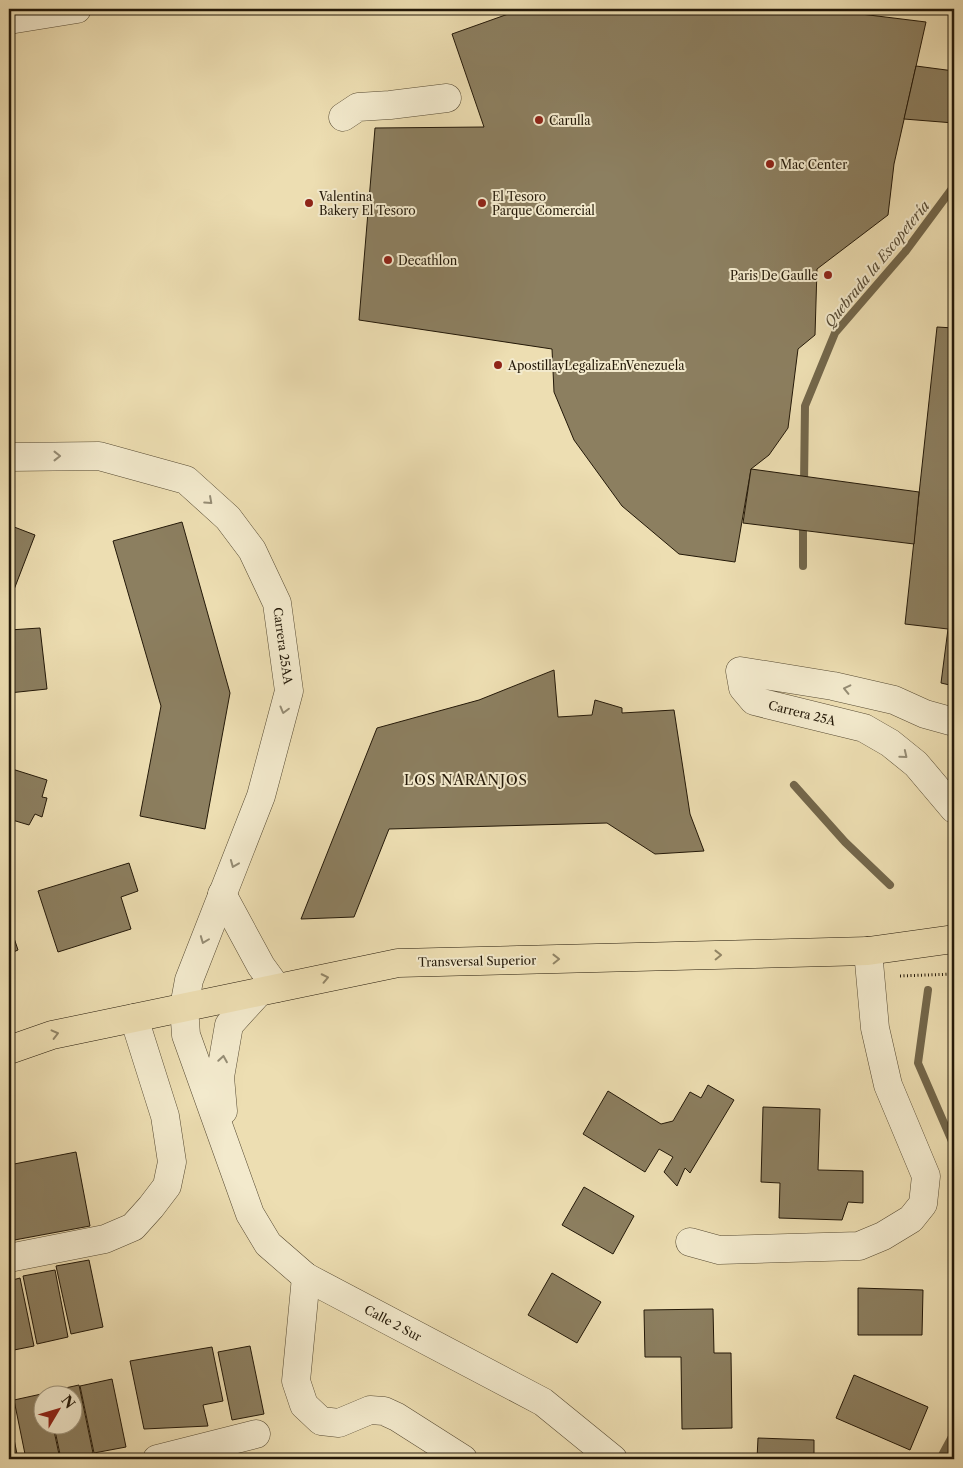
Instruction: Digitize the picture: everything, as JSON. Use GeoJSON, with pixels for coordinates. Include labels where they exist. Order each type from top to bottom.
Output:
{"type":"FeatureCollection","features":[{"type":"Feature","properties":{"kind":"main road","name":"Transversal Superior"},"geometry":{"type":"LineString","coordinates":[[9,1050],[52,1035],[398,963],[872,951],[954,939]]}},
{"type":"Feature","properties":{"kind":"main road"},"geometry":{"type":"LineString","coordinates":[[872,951],[954,949]]}},
{"type":"Feature","properties":{"kind":"street"},"geometry":{"type":"LineString","coordinates":[[9,20],[77,9]]}},
{"type":"Feature","properties":{"kind":"street"},"geometry":{"type":"LineString","coordinates":[[343,117],[358,107],[447,98]]}},
{"type":"Feature","properties":{"kind":"street","name":"Carrera 25AA"},"geometry":{"type":"LineString","coordinates":[[9,457],[99,456],[186,480],[228,518],[252,550],[277,603],[290,691],[261,796],[189,980],[184,1007]]}},
{"type":"Feature","properties":{"kind":"street","name":"Carrera 25A"},"geometry":{"type":"LineString","coordinates":[[954,722],[925,714],[894,700],[834,686],[740,672],[743,688],[754,701],[864,728],[890,743],[916,764],[954,809]]}},
{"type":"Feature","properties":{"kind":"street"},"geometry":{"type":"LineString","coordinates":[[222,894],[261,966],[268,990]]}},
{"type":"Feature","properties":{"kind":"street"},"geometry":{"type":"LineString","coordinates":[[690,1242],[719,1250],[859,1246],[883,1236],[910,1219],[923,1204],[926,1176],[888,1086],[875,1028],[872,951]]}},
{"type":"Feature","properties":{"kind":"street","name":"Calle 2 Sur"},"geometry":{"type":"LineString","coordinates":[[225,1142],[220,1077],[228,1025],[268,990]]}},
{"type":"Feature","properties":{"kind":"street","name":"Calle 2 Sur"},"geometry":{"type":"LineString","coordinates":[[184,1007],[186,1035],[250,1214],[268,1244],[306,1277],[543,1402],[613,1459]]}},
{"type":"Feature","properties":{"kind":"street"},"geometry":{"type":"LineString","coordinates":[[9,1258],[105,1239],[133,1227],[167,1186],[172,1162],[165,1116],[134,1018]]}},
{"type":"Feature","properties":{"kind":"street"},"geometry":{"type":"LineString","coordinates":[[306,1277],[296,1381],[304,1405],[321,1421],[339,1423],[370,1410],[384,1411],[397,1417],[464,1459]]}},
{"type":"Feature","properties":{"kind":"street"},"geometry":{"type":"LineString","coordinates":[[156,1459],[256,1434]]}},
{"type":"Feature","properties":{"kind":"building"},"geometry":{"type":"Polygon","coordinates":[[[513,9],[820,9],[926,22],[894,164],[888,215],[817,269],[815,335],[798,349],[788,428],[769,455],[751,469],[735,562],[679,554],[622,506],[574,440],[554,392],[552,349],[359,320],[375,128],[484,127],[452,34],[511,13],[513,9]]]}},
{"type":"Feature","properties":{"kind":"building"},"geometry":{"type":"Polygon","coordinates":[[[916,66],[954,71],[954,123],[904,119],[916,66]]]}},
{"type":"Feature","properties":{"kind":"building"},"geometry":{"type":"Polygon","coordinates":[[[937,327],[954,328],[954,686],[941,683],[948,629],[905,624],[937,327]]]}},
{"type":"Feature","properties":{"kind":"building"},"geometry":{"type":"Polygon","coordinates":[[[751,469],[919,492],[914,544],[743,523],[751,469]]]}},
{"type":"Feature","properties":{"kind":"building"},"geometry":{"type":"Polygon","coordinates":[[[182,522],[230,693],[205,829],[140,816],[161,706],[113,541],[182,522]]]}},
{"type":"Feature","properties":{"kind":"building"},"geometry":{"type":"Polygon","coordinates":[[[9,525],[35,535],[10,600],[9,600],[9,525]]]}},
{"type":"Feature","properties":{"kind":"building"},"geometry":{"type":"Polygon","coordinates":[[[40,628],[47,689],[9,693],[9,630],[40,628]]]}},
{"type":"Feature","properties":{"kind":"building"},"geometry":{"type":"Polygon","coordinates":[[[554,670],[558,717],[592,715],[595,700],[622,708],[622,713],[674,710],[690,814],[704,851],[655,854],[607,823],[389,829],[354,917],[301,919],[377,728],[479,700],[554,670]]]}},
{"type":"Feature","properties":{"kind":"building"},"geometry":{"type":"Polygon","coordinates":[[[9,768],[47,780],[42,797],[47,798],[42,817],[35,814],[29,825],[9,819],[9,768]]]}},
{"type":"Feature","properties":{"kind":"building"},"geometry":{"type":"Polygon","coordinates":[[[129,863],[138,891],[121,897],[131,929],[58,952],[38,891],[129,863]]]}},
{"type":"Feature","properties":{"kind":"building"},"geometry":{"type":"Polygon","coordinates":[[[9,923],[18,950],[9,954],[9,923]]]}},
{"type":"Feature","properties":{"kind":"building"},"geometry":{"type":"Polygon","coordinates":[[[708,1085],[734,1100],[690,1173],[685,1168],[677,1186],[664,1172],[673,1157],[659,1149],[645,1172],[583,1134],[608,1091],[661,1124],[673,1121],[690,1092],[701,1098],[708,1085]]]}},
{"type":"Feature","properties":{"kind":"building"},"geometry":{"type":"Polygon","coordinates":[[[763,1107],[820,1109],[818,1170],[863,1171],[863,1203],[848,1202],[842,1220],[779,1218],[780,1183],[761,1182],[763,1107]]]}},
{"type":"Feature","properties":{"kind":"building"},"geometry":{"type":"Polygon","coordinates":[[[76,1152],[90,1226],[9,1241],[9,1165],[76,1152]]]}},
{"type":"Feature","properties":{"kind":"building"},"geometry":{"type":"Polygon","coordinates":[[[584,1187],[634,1216],[613,1254],[562,1225],[584,1187]]]}},
{"type":"Feature","properties":{"kind":"building"},"geometry":{"type":"Polygon","coordinates":[[[89,1260],[103,1327],[71,1334],[56,1266],[89,1260]]]}},
{"type":"Feature","properties":{"kind":"building"},"geometry":{"type":"Polygon","coordinates":[[[55,1270],[68,1337],[37,1344],[23,1276],[55,1270]]]}},
{"type":"Feature","properties":{"kind":"building"},"geometry":{"type":"Polygon","coordinates":[[[552,1273],[601,1302],[577,1343],[528,1315],[552,1273]]]}},
{"type":"Feature","properties":{"kind":"building"},"geometry":{"type":"Polygon","coordinates":[[[20,1278],[34,1346],[9,1351],[9,1281],[20,1278]]]}},
{"type":"Feature","properties":{"kind":"building"},"geometry":{"type":"Polygon","coordinates":[[[858,1288],[923,1290],[922,1335],[858,1335],[858,1288]]]}},
{"type":"Feature","properties":{"kind":"building"},"geometry":{"type":"Polygon","coordinates":[[[713,1309],[714,1353],[731,1353],[732,1428],[682,1429],[681,1357],[645,1357],[644,1310],[713,1309]]]}},
{"type":"Feature","properties":{"kind":"building"},"geometry":{"type":"Polygon","coordinates":[[[250,1346],[264,1414],[232,1420],[218,1352],[250,1346]]]}},
{"type":"Feature","properties":{"kind":"building"},"geometry":{"type":"Polygon","coordinates":[[[212,1347],[223,1401],[203,1405],[208,1426],[144,1429],[130,1361],[212,1347]]]}},
{"type":"Feature","properties":{"kind":"building"},"geometry":{"type":"Polygon","coordinates":[[[854,1375],[928,1407],[910,1450],[836,1418],[854,1375]]]}},
{"type":"Feature","properties":{"kind":"building"},"geometry":{"type":"Polygon","coordinates":[[[112,1379],[126,1447],[94,1453],[82,1396],[82,1386],[80,1386],[112,1379]]]}},
{"type":"Feature","properties":{"kind":"building"},"geometry":{"type":"Polygon","coordinates":[[[32,1396],[32,1436],[55,1436],[60,1459],[26,1459],[14,1400],[32,1396]]]}},
{"type":"Feature","properties":{"kind":"building"},"geometry":{"type":"Polygon","coordinates":[[[82,1400],[93,1453],[61,1459],[56,1436],[82,1436],[82,1400]]]}},
{"type":"Feature","properties":{"kind":"building"},"geometry":{"type":"Polygon","coordinates":[[[9,1414],[18,1459],[9,1459],[9,1414]]]}},
{"type":"Feature","properties":{"kind":"building"},"geometry":{"type":"Polygon","coordinates":[[[758,1438],[814,1440],[814,1459],[757,1459],[758,1438]]]}},
{"type":"Feature","properties":{"kind":"waterway","name":"Quebrada la Escopetería"},"geometry":{"type":"LineString","coordinates":[[804,484],[805,406],[835,333],[905,252],[954,186]]}},
{"type":"Feature","properties":{"kind":"waterway","name":"Quebrada la Escopetería"},"geometry":{"type":"LineString","coordinates":[[803,521],[803,566]]}},
{"type":"Feature","properties":{"kind":"waterway","name":"Quebrada la Escopetería"},"geometry":{"type":"LineString","coordinates":[[794,785],[845,842],[890,885]]}},
{"type":"Feature","properties":{"kind":"waterway","name":"Quebrada la Escopetería"},"geometry":{"type":"LineString","coordinates":[[928,990],[918,1063],[954,1146]]}},
{"type":"Feature","properties":{"kind":"waterway","name":"Quebrada la Escopetería"},"geometry":{"type":"LineString","coordinates":[[940,1459],[954,1433]]}},
{"type":"Feature","properties":{"kind":"place","name":"Carulla"},"geometry":{"type":"Point","coordinates":[539,120]}},
{"type":"Feature","properties":{"kind":"place","name":"Mac Center"},"geometry":{"type":"Point","coordinates":[770,164]}},
{"type":"Feature","properties":{"kind":"place","name":"Valentina Bakery El Tesoro"},"geometry":{"type":"Point","coordinates":[309,203]}},
{"type":"Feature","properties":{"kind":"place","name":"El Tesoro Parque Comercial"},"geometry":{"type":"Point","coordinates":[482,203]}},
{"type":"Feature","properties":{"kind":"place","name":"Decathlon"},"geometry":{"type":"Point","coordinates":[388,260]}},
{"type":"Feature","properties":{"kind":"place","name":"Paris De Gaulle"},"geometry":{"type":"Point","coordinates":[828,275]}},
{"type":"Feature","properties":{"kind":"place","name":"ApostillayLegalizaEnVenezuela"},"geometry":{"type":"Point","coordinates":[498,365]}},
{"type":"Feature","properties":{"kind":"district","name":"LOS NARANJOS"},"geometry":{"type":"Point","coordinates":[466,780]}}]}
